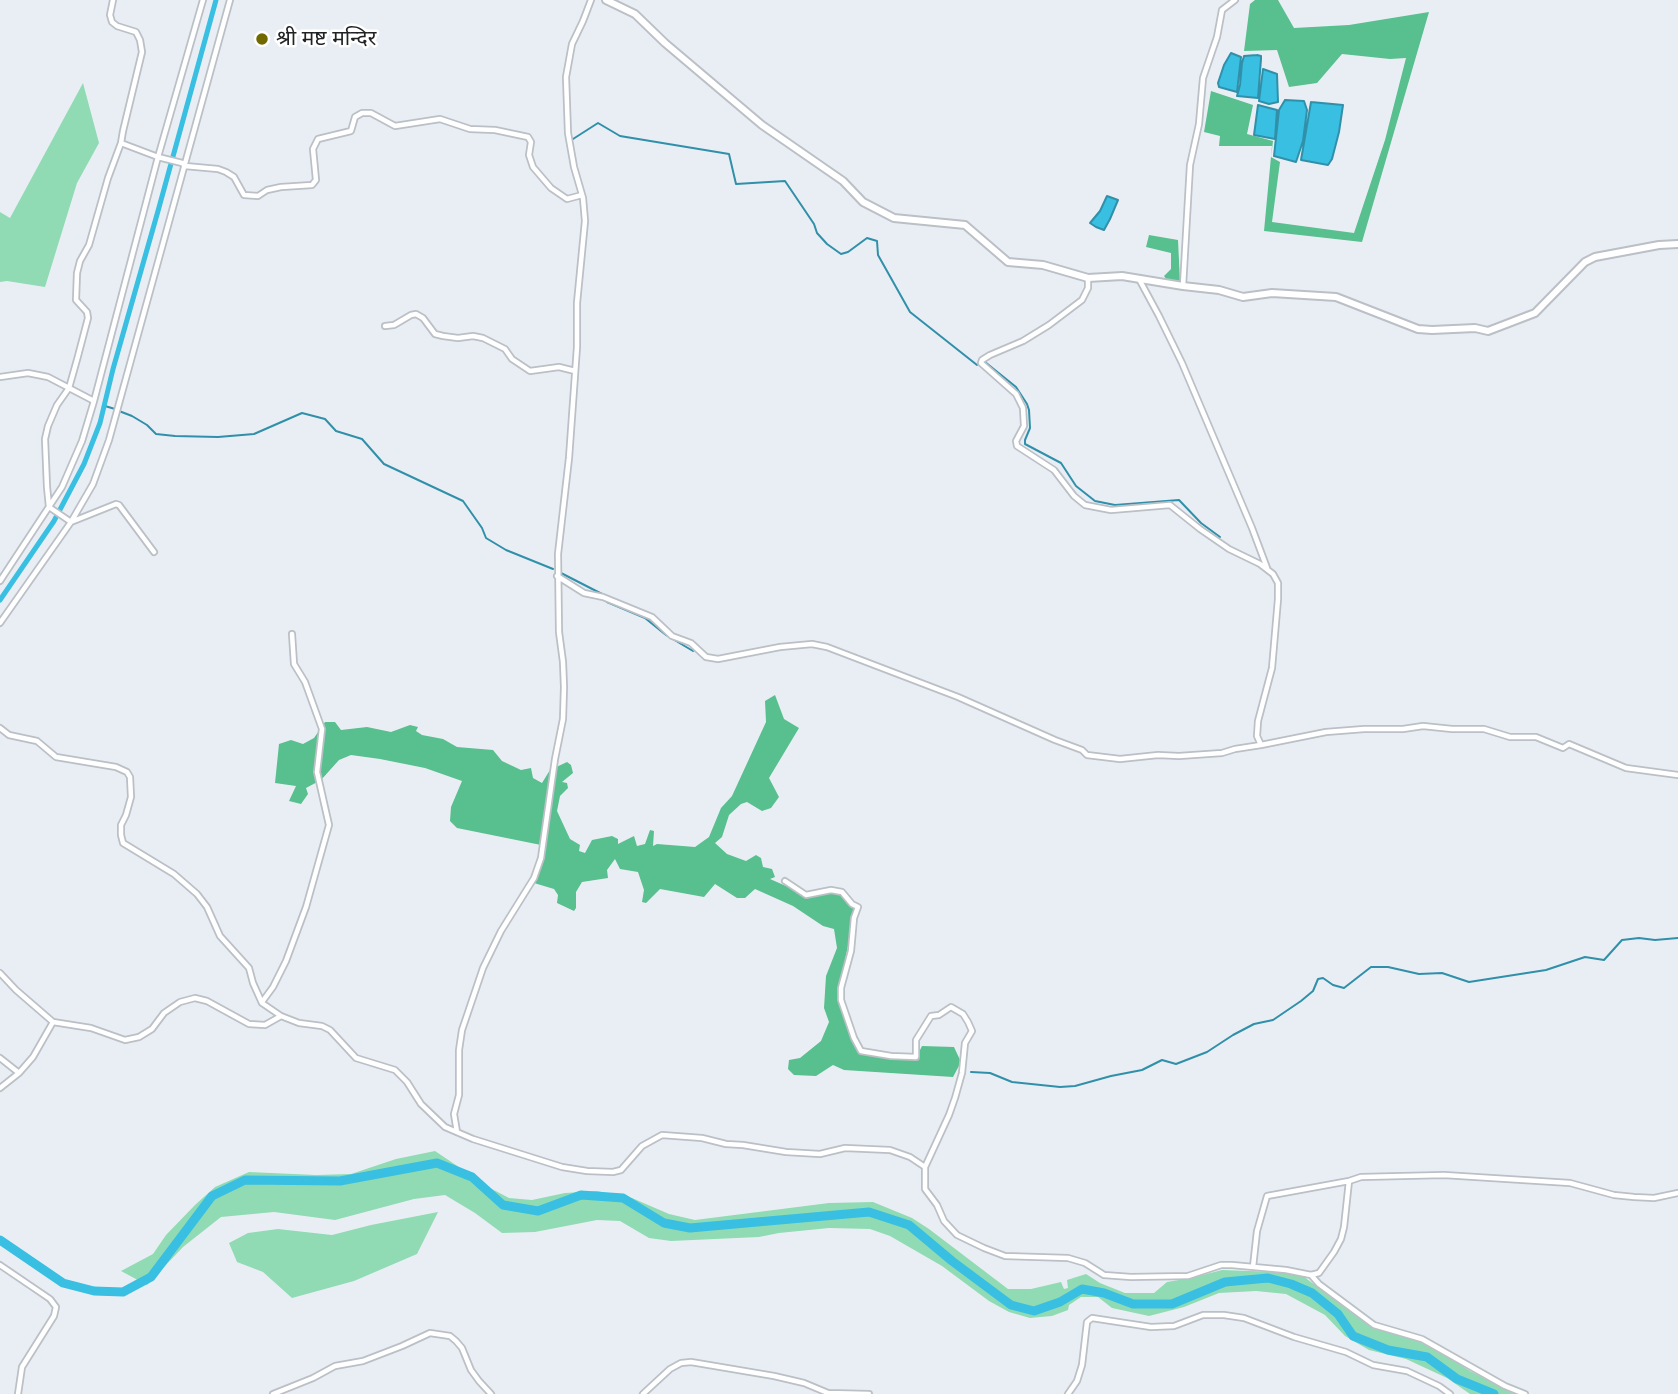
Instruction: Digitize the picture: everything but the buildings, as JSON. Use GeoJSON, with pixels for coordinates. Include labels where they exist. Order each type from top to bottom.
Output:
{"type":"FeatureCollection","features":[{"type":"Feature","properties":{"kind":"street"},"geometry":{"type":"LineString","coordinates":[[69,521],[52,509],[47,487],[48,426],[57,405],[69,388],[88,318],[87,312],[76,300],[77,273],[89,245],[121,143],[142,52],[136,32],[112,22],[110,15],[113,0]]}},
{"type":"Feature","properties":{"kind":"street"},"geometry":{"type":"LineString","coordinates":[[0,581],[52,509],[82,441],[203,0]]}},
{"type":"Feature","properties":{"kind":"street"},"geometry":{"type":"LineString","coordinates":[[0,624],[93,484],[109,440],[230,0]]}},
{"type":"Feature","properties":{"kind":"street"},"geometry":{"type":"LineString","coordinates":[[457,1133],[454,1114],[459,1095],[459,1049],[462,1030],[483,968],[501,931],[534,878],[541,858],[563,719],[563,662],[557,576],[569,458],[577,347],[576,313],[584,221],[582,195],[568,132],[566,77],[572,44],[591,0]]}},
{"type":"Feature","properties":{"kind":"street"},"geometry":{"type":"LineString","coordinates":[[606,0],[635,14],[762,125],[843,181],[863,202],[894,218],[965,225],[1008,262],[1043,265],[1088,278],[1122,276],[1219,290],[1243,297],[1272,293],[1336,297],[1418,328],[1475,328],[1488,331],[1535,313],[1585,262],[1595,257],[1678,244]]}},
{"type":"Feature","properties":{"kind":"street"},"geometry":{"type":"LineString","coordinates":[[1183,286],[1190,165],[1199,124],[1203,78],[1217,37],[1222,10],[1235,0]]}},
{"type":"Feature","properties":{"kind":"street"},"geometry":{"type":"LineString","coordinates":[[121,143],[183,164],[226,172],[234,177],[244,195],[258,196],[267,190],[281,187],[312,185],[316,180],[313,149],[318,139],[351,131],[355,117],[362,113],[371,113],[395,126],[440,119],[470,129],[495,130],[528,137],[531,142],[529,155],[533,167],[551,188],[567,199],[582,195]]}},
{"type":"Feature","properties":{"kind":"street"},"geometry":{"type":"LineString","coordinates":[[1088,278],[1086,295],[1066,313],[1023,341],[990,355],[981,363],[1016,394],[1023,408],[1024,426],[1016,441],[1017,446],[1054,470],[1074,496],[1085,505],[1111,510],[1170,505],[1229,549],[1260,564],[1273,574],[1278,583],[1279,599],[1272,668],[1258,721],[1257,736],[1261,745]]}},
{"type":"Feature","properties":{"kind":"street"},"geometry":{"type":"LineString","coordinates":[[1138,279],[1182,363],[1265,559],[1267,571]]}},
{"type":"Feature","properties":{"kind":"street"},"geometry":{"type":"LineString","coordinates":[[385,326],[394,325],[411,314],[416,314],[423,318],[435,334],[483,338],[505,349],[512,359],[530,371],[559,367],[575,371]]}},
{"type":"Feature","properties":{"kind":"street"},"geometry":{"type":"LineString","coordinates":[[0,377],[28,373],[48,377],[94,401]]}},
{"type":"Feature","properties":{"kind":"street"},"geometry":{"type":"LineString","coordinates":[[69,521],[119,505],[153,552]]}},
{"type":"Feature","properties":{"kind":"street"},"geometry":{"type":"LineString","coordinates":[[557,576],[584,593],[603,597],[652,617],[672,636],[691,643],[706,657],[718,659],[812,644],[827,647],[958,697],[1082,750],[1087,755],[1120,759],[1222,753],[1326,732],[1423,726],[1484,730],[1510,737],[1536,737],[1563,748],[1569,744],[1626,768],[1678,775]]}},
{"type":"Feature","properties":{"kind":"street"},"geometry":{"type":"LineString","coordinates":[[262,1003],[286,961],[306,907],[329,825],[317,772],[322,729],[305,682],[294,664],[292,634]]}},
{"type":"Feature","properties":{"kind":"street"},"geometry":{"type":"LineString","coordinates":[[0,728],[9,735],[37,741],[56,757],[127,772],[131,777],[131,797],[121,825],[123,843],[174,874],[197,894],[207,907],[220,936],[249,968],[262,1003],[281,1016],[330,1030],[356,1058],[395,1070],[407,1082],[421,1104],[445,1127],[457,1133],[562,1167],[587,1171],[621,1170],[642,1146],[662,1135],[702,1138],[786,1152],[820,1154],[845,1147],[890,1150],[910,1157],[925,1167]]}},
{"type":"Feature","properties":{"kind":"street"},"geometry":{"type":"LineString","coordinates":[[785,881],[806,895],[831,890],[842,892],[858,907],[854,918],[851,951],[841,988],[841,1000],[861,1051],[916,1057],[916,1040],[932,1016],[939,1016],[951,1007],[963,1014],[968,1022],[972,1031],[965,1043],[962,1073],[955,1098],[925,1167],[925,1189],[937,1205],[944,1222],[957,1235],[1005,1256],[1068,1258],[1085,1263],[1104,1275],[1188,1276],[1221,1265],[1286,1270],[1311,1275],[1319,1273],[1341,1239],[1349,1181]]}},
{"type":"Feature","properties":{"kind":"street"},"geometry":{"type":"LineString","coordinates":[[0,973],[53,1022],[91,1028],[125,1040],[139,1037],[152,1028],[164,1013],[180,1002],[195,998],[207,1001],[249,1024],[265,1025],[281,1016]]}},
{"type":"Feature","properties":{"kind":"street"},"geometry":{"type":"LineString","coordinates":[[0,1088],[33,1057],[53,1022]]}},
{"type":"Feature","properties":{"kind":"street"},"geometry":{"type":"LineString","coordinates":[[0,1058],[19,1073]]}},
{"type":"Feature","properties":{"kind":"street"},"geometry":{"type":"LineString","coordinates":[[1252,1267],[1257,1231],[1267,1196],[1362,1177],[1444,1175],[1570,1183],[1605,1193],[1634,1197],[1654,1198],[1678,1193]]}},
{"type":"Feature","properties":{"kind":"street"},"geometry":{"type":"LineString","coordinates":[[0,1265],[50,1299],[56,1307],[54,1316],[22,1367],[18,1394]]}},
{"type":"Feature","properties":{"kind":"street"},"geometry":{"type":"LineString","coordinates":[[1311,1275],[1374,1325],[1422,1339],[1505,1386],[1525,1394]]}},
{"type":"Feature","properties":{"kind":"street"},"geometry":{"type":"LineString","coordinates":[[1068,1394],[1077,1381],[1082,1365],[1087,1322],[1092,1318],[1151,1327],[1174,1326],[1203,1315],[1244,1318],[1294,1337],[1346,1352],[1373,1365],[1407,1371],[1439,1385],[1450,1394]]}},
{"type":"Feature","properties":{"kind":"street"},"geometry":{"type":"LineString","coordinates":[[272,1394],[335,1366],[363,1361],[430,1333],[450,1336],[456,1341],[478,1381],[491,1394]]}},
{"type":"Feature","properties":{"kind":"street"},"geometry":{"type":"LineString","coordinates":[[643,1394],[670,1369],[681,1363],[691,1362],[775,1376],[804,1383],[828,1393],[869,1394]]}},
{"type":"Feature","properties":{"kind":"green space"},"geometry":{"type":"Polygon","coordinates":[[[1255,0],[1278,0],[1294,28],[1349,25],[1429,12],[1362,242],[1264,231],[1272,146],[1219,146],[1220,136],[1204,132],[1211,91],[1253,105],[1247,134],[1273,141],[1271,157],[1280,162],[1272,222],[1354,233],[1385,140],[1406,58],[1342,54],[1317,83],[1289,87],[1277,50],[1244,51],[1250,4],[1255,0]]]}},
{"type":"Feature","properties":{"kind":"green space"},"geometry":{"type":"Polygon","coordinates":[[[83,83],[99,143],[77,183],[45,287],[0,282],[0,212],[10,218],[83,83]]]}},
{"type":"Feature","properties":{"kind":"green space"},"geometry":{"type":"Polygon","coordinates":[[[1149,235],[1178,240],[1180,282],[1173,288],[1164,276],[1171,269],[1171,253],[1146,247],[1149,235]]]}},
{"type":"Feature","properties":{"kind":"green space"},"geometry":{"type":"Polygon","coordinates":[[[775,695],[784,719],[799,728],[769,778],[779,797],[771,808],[762,811],[747,802],[741,804],[729,815],[722,837],[715,843],[727,854],[746,861],[756,855],[761,858],[763,867],[772,869],[775,877],[770,879],[811,897],[826,892],[841,893],[856,908],[838,993],[853,1042],[860,1053],[915,1060],[922,1046],[954,1047],[961,1062],[953,1077],[844,1070],[833,1065],[816,1076],[794,1075],[788,1069],[789,1060],[800,1058],[821,1041],[829,1022],[824,1008],[826,976],[837,948],[834,929],[823,926],[793,906],[755,889],[745,898],[737,898],[715,884],[704,897],[660,889],[646,903],[642,902],[644,890],[638,872],[620,869],[615,859],[607,870],[608,878],[582,882],[576,892],[574,911],[557,903],[558,895],[554,889],[534,883],[546,846],[457,828],[450,821],[451,807],[462,781],[425,768],[351,755],[339,760],[321,780],[306,788],[308,794],[301,804],[289,801],[296,786],[275,783],[279,744],[291,740],[303,744],[314,738],[325,722],[335,722],[341,730],[367,727],[391,732],[410,725],[418,727],[416,731],[422,735],[443,739],[457,747],[493,750],[502,761],[521,770],[531,768],[533,778],[542,783],[550,770],[567,762],[573,773],[562,782],[567,783],[568,788],[560,796],[557,811],[570,839],[580,845],[579,851],[585,853],[592,840],[612,836],[618,839],[618,844],[634,836],[637,846],[645,844],[650,830],[654,831],[653,846],[695,847],[709,837],[721,808],[732,796],[766,722],[765,701],[775,695]]]}},
{"type":"Feature","properties":{"kind":"green space"},"geometry":{"type":"Polygon","coordinates":[[[435,1151],[509,1198],[532,1200],[565,1193],[597,1191],[632,1198],[669,1214],[695,1220],[829,1203],[873,1202],[912,1218],[1008,1289],[1031,1289],[1061,1282],[1064,1289],[1068,1288],[1067,1280],[1086,1274],[1125,1293],[1154,1293],[1167,1282],[1222,1270],[1303,1276],[1352,1313],[1382,1330],[1422,1341],[1470,1371],[1517,1394],[1470,1394],[1447,1378],[1406,1359],[1369,1350],[1345,1336],[1325,1315],[1286,1294],[1256,1291],[1219,1293],[1184,1307],[1149,1316],[1112,1308],[1098,1297],[1081,1297],[1069,1305],[1068,1310],[1052,1316],[1030,1318],[1009,1312],[989,1301],[942,1266],[890,1236],[870,1229],[829,1228],[759,1237],[671,1241],[649,1238],[620,1221],[597,1220],[535,1232],[502,1233],[445,1195],[414,1199],[335,1220],[274,1212],[221,1217],[183,1247],[147,1285],[121,1271],[153,1254],[166,1235],[215,1187],[249,1172],[351,1174],[396,1159],[435,1151]]]}},
{"type":"Feature","properties":{"kind":"green space"},"geometry":{"type":"Polygon","coordinates":[[[438,1212],[417,1254],[354,1281],[292,1298],[263,1272],[237,1262],[229,1243],[248,1233],[278,1229],[332,1235],[438,1212]]]}},
{"type":"Feature","properties":{"kind":"water"},"geometry":{"type":"Polygon","coordinates":[[[1231,53],[1241,57],[1237,92],[1219,87],[1218,83],[1231,53]]]}},
{"type":"Feature","properties":{"kind":"water"},"geometry":{"type":"Polygon","coordinates":[[[1244,56],[1261,56],[1258,98],[1237,96],[1244,56]]]}},
{"type":"Feature","properties":{"kind":"water"},"geometry":{"type":"Polygon","coordinates":[[[1263,69],[1277,74],[1278,102],[1269,104],[1259,101],[1263,69]]]}},
{"type":"Feature","properties":{"kind":"water"},"geometry":{"type":"Polygon","coordinates":[[[1285,100],[1304,101],[1307,110],[1303,141],[1296,162],[1274,156],[1279,110],[1285,100]]]}},
{"type":"Feature","properties":{"kind":"water"},"geometry":{"type":"Polygon","coordinates":[[[1311,102],[1343,105],[1339,132],[1328,165],[1301,160],[1311,102]]]}},
{"type":"Feature","properties":{"kind":"water"},"geometry":{"type":"Polygon","coordinates":[[[1258,105],[1277,110],[1275,139],[1254,135],[1258,105]]]}},
{"type":"Feature","properties":{"kind":"water"},"geometry":{"type":"Polygon","coordinates":[[[1107,196],[1118,200],[1104,230],[1090,223],[1107,196]]]}},
{"type":"Feature","properties":{"kind":"waterway"},"geometry":{"type":"LineString","coordinates":[[0,600],[54,521],[84,464],[100,423],[216,0]]}},
{"type":"Feature","properties":{"kind":"waterway"},"geometry":{"type":"LineString","coordinates":[[573,139],[598,123],[620,136],[729,154],[736,184],[785,181],[814,224],[817,233],[841,254],[867,238],[877,241],[878,255],[910,312],[977,365]]}},
{"type":"Feature","properties":{"kind":"waterway"},"geometry":{"type":"LineString","coordinates":[[985,362],[1016,387],[1027,404],[1030,428],[1025,444],[1061,463],[1076,486],[1095,501],[1115,505],[1179,500],[1201,523],[1220,537]]}},
{"type":"Feature","properties":{"kind":"waterway"},"geometry":{"type":"LineString","coordinates":[[105,406],[115,409]]}},
{"type":"Feature","properties":{"kind":"waterway"},"geometry":{"type":"LineString","coordinates":[[119,411],[147,425],[156,434],[175,436],[254,434],[302,413],[325,419],[336,431],[362,439],[384,464],[463,501],[486,538],[506,550],[553,569]]}},
{"type":"Feature","properties":{"kind":"waterway"},"geometry":{"type":"LineString","coordinates":[[561,573],[602,594]]}},
{"type":"Feature","properties":{"kind":"waterway"},"geometry":{"type":"LineString","coordinates":[[607,602],[645,618],[666,635],[693,651]]}},
{"type":"Feature","properties":{"kind":"waterway"},"geometry":{"type":"LineString","coordinates":[[971,1072],[990,1073],[1012,1082],[1075,1086],[1142,1070],[1162,1060],[1176,1064],[1207,1052],[1254,1024],[1273,1020],[1313,991],[1318,979],[1323,978],[1344,988],[1371,967],[1388,967],[1419,974],[1442,973],[1469,982],[1546,970],[1585,957],[1604,960],[1622,940],[1678,938]]}},
{"type":"Feature","properties":{"kind":"waterway"},"geometry":{"type":"LineString","coordinates":[[0,1240],[63,1283],[94,1291],[123,1292],[151,1277],[212,1196],[245,1180],[340,1181],[437,1163],[472,1177],[503,1205],[538,1211],[581,1195],[623,1198],[664,1223],[690,1228],[869,1212],[909,1225],[1011,1305],[1034,1311],[1060,1302],[1082,1289],[1104,1293],[1133,1304],[1172,1304],[1225,1282],[1268,1278],[1312,1293],[1338,1314],[1353,1336],[1388,1350],[1427,1357],[1457,1379],[1494,1394]]}},
{"type":"Feature","properties":{"kind":"place","name":"श्री मष्ट मन्दिर"},"geometry":{"type":"Point","coordinates":[262,39]}}]}
